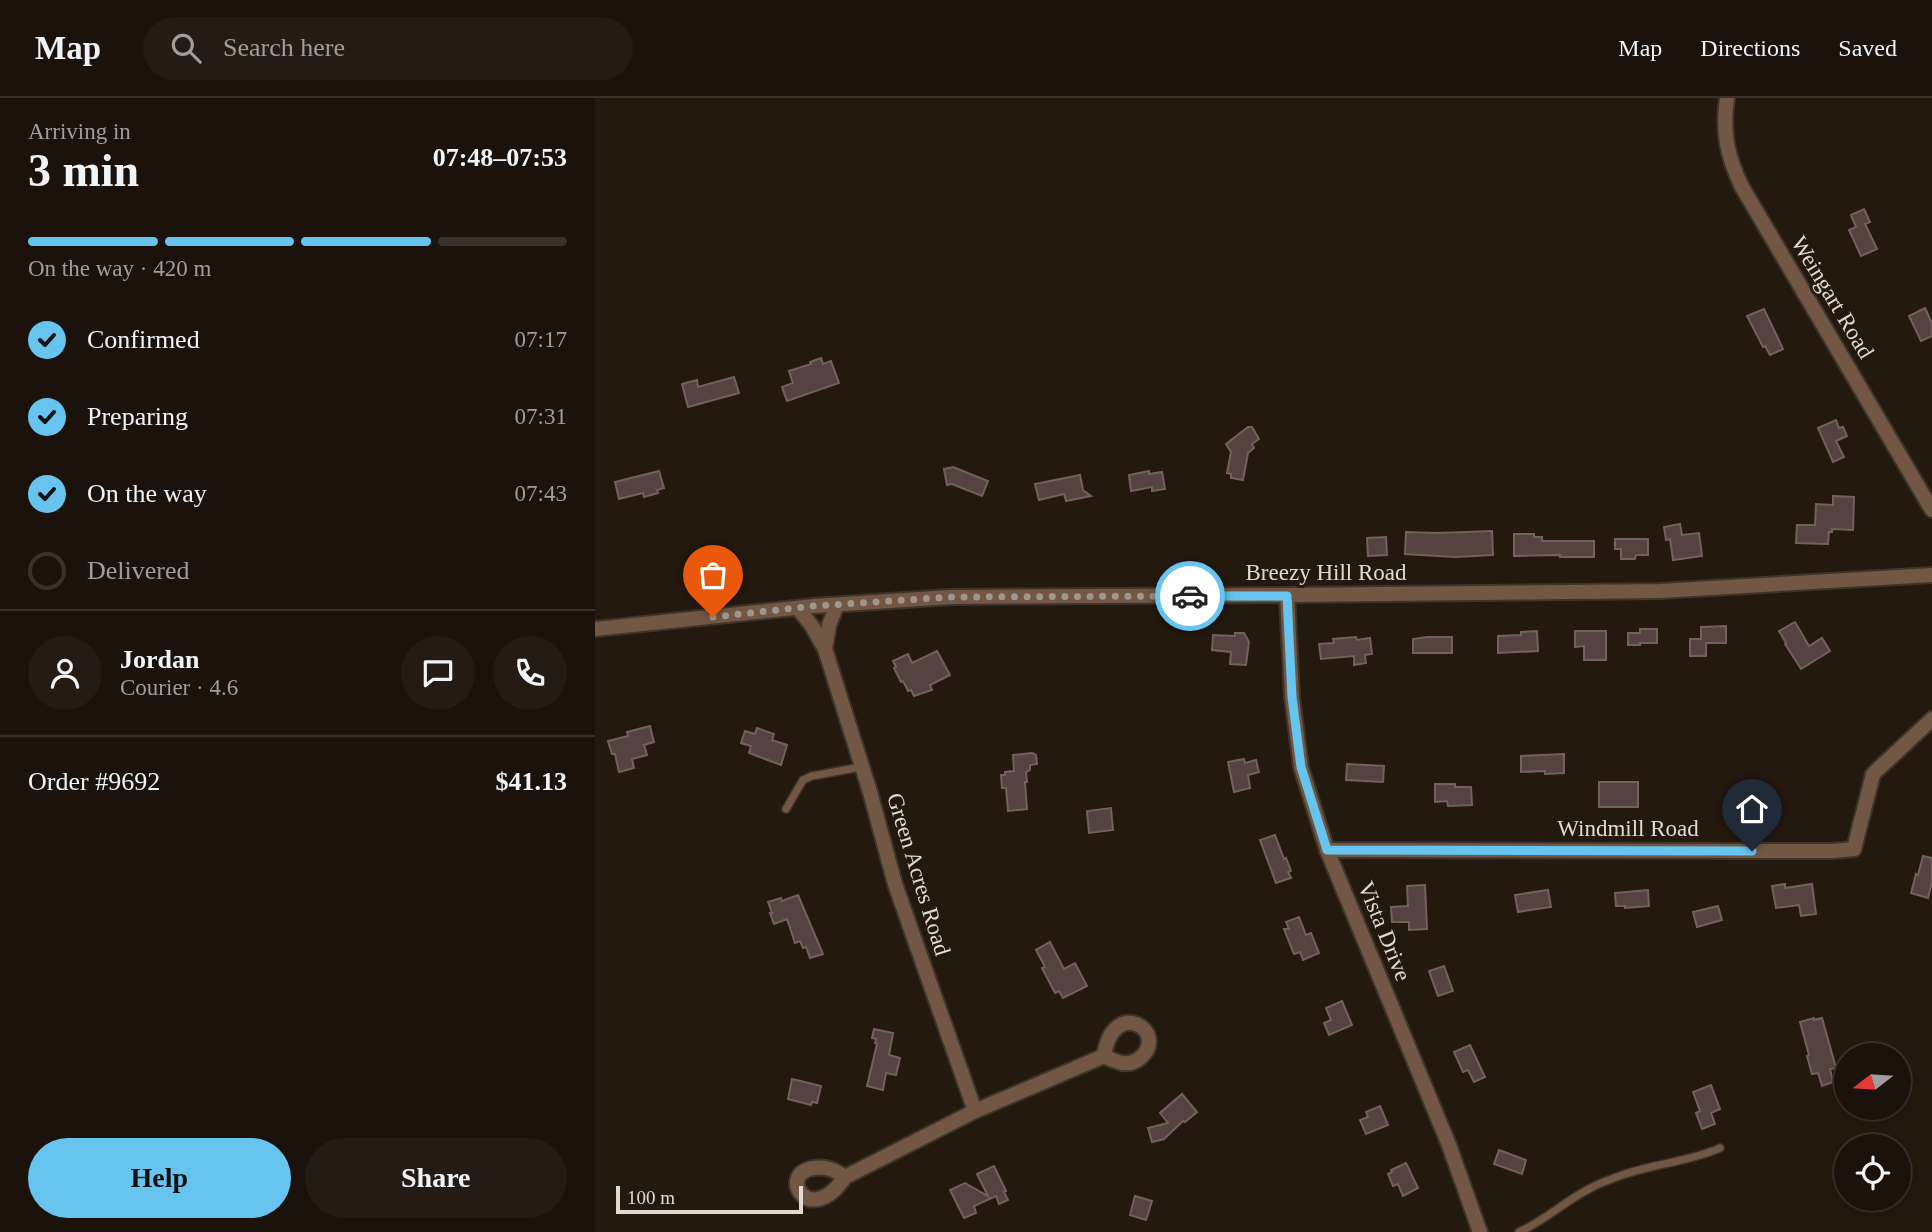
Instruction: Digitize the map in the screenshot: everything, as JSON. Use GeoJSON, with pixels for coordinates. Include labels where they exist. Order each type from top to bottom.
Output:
{"type":"FeatureCollection","features":[{"type":"Feature","properties":{"kind":"street","name":"Weingart Road"},"geometry":{"type":"LineString","coordinates":[[1727,98],[1725,138],[1745,194],[1932,510]]}},
{"type":"Feature","properties":{"kind":"street","name":"Breezy Hill Road"},"geometry":{"type":"LineString","coordinates":[[595,629],[798,608],[950,597],[1660,591],[1932,575]]}},
{"type":"Feature","properties":{"kind":"street","name":"Vista Drive"},"geometry":{"type":"LineString","coordinates":[[1287,596],[1292,697],[1301,767],[1327,850],[1449,1145],[1479,1232]]}},
{"type":"Feature","properties":{"kind":"street"},"geometry":{"type":"LineString","coordinates":[[825,649],[829,625],[837,605]]}},
{"type":"Feature","properties":{"kind":"street","name":"Green Acres Road"},"geometry":{"type":"LineString","coordinates":[[798,608],[825,649],[895,884],[975,1111]]}},
{"type":"Feature","properties":{"kind":"street","name":"Windmill Road"},"geometry":{"type":"LineString","coordinates":[[1327,850],[1854,849],[1873,774],[1932,719]]}},
{"type":"Feature","properties":{"kind":"street"},"geometry":{"type":"LineString","coordinates":[[845,1177],[975,1111],[1104,1056]]}},
{"type":"Feature","properties":{"kind":"lane"},"geometry":{"type":"LineString","coordinates":[[786,809],[803,780],[862,766]]}},
{"type":"Feature","properties":{"kind":"lane"},"geometry":{"type":"LineString","coordinates":[[1519,1232],[1588,1189],[1618,1176],[1703,1155],[1720,1148]]}},
{"type":"Feature","properties":{"kind":"building"},"geometry":{"type":"Polygon","coordinates":[[[1864,209],[1870,222],[1865,224],[1877,249],[1861,256],[1849,230],[1856,227],[1851,215],[1864,209]]]}},
{"type":"Feature","properties":{"kind":"building"},"geometry":{"type":"Polygon","coordinates":[[[1925,308],[1932,323],[1932,336],[1921,341],[1909,316],[1925,308]]]}},
{"type":"Feature","properties":{"kind":"building"},"geometry":{"type":"Polygon","coordinates":[[[1764,309],[1783,349],[1770,355],[1747,316],[1764,309]]]}},
{"type":"Feature","properties":{"kind":"building"},"geometry":{"type":"Polygon","coordinates":[[[821,358],[823,364],[831,361],[839,383],[787,401],[782,387],[793,383],[789,371],[821,358]]]}},
{"type":"Feature","properties":{"kind":"building"},"geometry":{"type":"Polygon","coordinates":[[[734,377],[739,393],[688,407],[682,384],[697,380],[698,387],[734,377]]]}},
{"type":"Feature","properties":{"kind":"building"},"geometry":{"type":"Polygon","coordinates":[[[1836,420],[1847,436],[1836,441],[1844,457],[1833,462],[1818,428],[1836,420]]]}},
{"type":"Feature","properties":{"kind":"building"},"geometry":{"type":"Polygon","coordinates":[[[1248,427],[1252,427],[1259,439],[1252,444],[1254,448],[1248,453],[1243,480],[1231,478],[1231,474],[1227,473],[1231,452],[1226,444],[1248,427]]]}},
{"type":"Feature","properties":{"kind":"building"},"geometry":{"type":"Polygon","coordinates":[[[953,467],[988,481],[982,496],[952,484],[947,485],[944,469],[953,467]]]}},
{"type":"Feature","properties":{"kind":"building"},"geometry":{"type":"Polygon","coordinates":[[[659,471],[664,488],[657,490],[658,493],[644,497],[643,493],[619,499],[615,482],[659,471]]]}},
{"type":"Feature","properties":{"kind":"building"},"geometry":{"type":"Polygon","coordinates":[[[1149,471],[1149,474],[1162,472],[1165,489],[1152,491],[1152,487],[1131,491],[1129,475],[1149,471]]]}},
{"type":"Feature","properties":{"kind":"building"},"geometry":{"type":"Polygon","coordinates":[[[1080,475],[1083,490],[1091,496],[1066,501],[1064,494],[1039,500],[1035,484],[1080,475]]]}},
{"type":"Feature","properties":{"kind":"building"},"geometry":{"type":"Polygon","coordinates":[[[1833,496],[1854,497],[1853,530],[1832,529],[1832,532],[1829,532],[1828,544],[1796,543],[1797,525],[1815,525],[1816,504],[1833,505],[1833,496]]]}},
{"type":"Feature","properties":{"kind":"building"},"geometry":{"type":"Polygon","coordinates":[[[1680,524],[1682,535],[1699,533],[1702,556],[1673,560],[1670,539],[1666,540],[1664,527],[1680,524]]]}},
{"type":"Feature","properties":{"kind":"building"},"geometry":{"type":"Polygon","coordinates":[[[1492,531],[1493,555],[1455,557],[1405,554],[1406,532],[1492,531]]]}},
{"type":"Feature","properties":{"kind":"building"},"geometry":{"type":"Polygon","coordinates":[[[1514,534],[1534,534],[1534,537],[1542,537],[1542,541],[1594,541],[1594,557],[1514,556],[1514,534]]]}},
{"type":"Feature","properties":{"kind":"building"},"geometry":{"type":"Polygon","coordinates":[[[1386,537],[1387,555],[1368,556],[1367,538],[1386,537]]]}},
{"type":"Feature","properties":{"kind":"building"},"geometry":{"type":"Polygon","coordinates":[[[1615,539],[1648,539],[1648,555],[1621,559],[1621,549],[1615,549],[1615,539]]]}},
{"type":"Feature","properties":{"kind":"building"},"geometry":{"type":"Polygon","coordinates":[[[1795,622],[1809,646],[1822,638],[1830,651],[1801,669],[1779,631],[1795,622]]]}},
{"type":"Feature","properties":{"kind":"building"},"geometry":{"type":"Polygon","coordinates":[[[1726,626],[1726,643],[1706,643],[1706,656],[1690,656],[1690,639],[1701,639],[1701,627],[1726,626]]]}},
{"type":"Feature","properties":{"kind":"building"},"geometry":{"type":"Polygon","coordinates":[[[1640,629],[1657,629],[1657,643],[1628,645],[1628,633],[1640,633],[1640,629]]]}},
{"type":"Feature","properties":{"kind":"building"},"geometry":{"type":"Polygon","coordinates":[[[1537,631],[1538,651],[1498,653],[1498,636],[1537,631]]]}},
{"type":"Feature","properties":{"kind":"building"},"geometry":{"type":"Polygon","coordinates":[[[1575,631],[1606,631],[1606,660],[1584,660],[1584,646],[1575,647],[1575,631]]]}},
{"type":"Feature","properties":{"kind":"building"},"geometry":{"type":"Polygon","coordinates":[[[1235,633],[1244,633],[1249,642],[1246,665],[1230,664],[1231,652],[1212,650],[1213,635],[1235,636],[1235,633]]]}},
{"type":"Feature","properties":{"kind":"building"},"geometry":{"type":"Polygon","coordinates":[[[1356,637],[1357,640],[1370,638],[1372,654],[1365,655],[1366,663],[1354,665],[1354,656],[1321,659],[1319,644],[1334,643],[1333,639],[1356,637]]]}},
{"type":"Feature","properties":{"kind":"building"},"geometry":{"type":"Polygon","coordinates":[[[1452,637],[1452,653],[1413,653],[1413,639],[1452,637]]]}},
{"type":"Feature","properties":{"kind":"building"},"geometry":{"type":"Polygon","coordinates":[[[937,651],[950,675],[930,685],[932,690],[914,696],[903,681],[901,682],[893,661],[908,654],[912,663],[937,651]]]}},
{"type":"Feature","properties":{"kind":"building"},"geometry":{"type":"Polygon","coordinates":[[[650,726],[654,742],[644,745],[647,755],[632,759],[634,768],[619,772],[615,754],[612,754],[608,741],[650,726]]]}},
{"type":"Feature","properties":{"kind":"building"},"geometry":{"type":"Polygon","coordinates":[[[757,728],[774,734],[772,740],[787,745],[781,765],[749,753],[751,746],[741,743],[745,731],[755,734],[757,728]]]}},
{"type":"Feature","properties":{"kind":"building"},"geometry":{"type":"Polygon","coordinates":[[[1564,754],[1564,773],[1521,772],[1521,756],[1564,754]]]}},
{"type":"Feature","properties":{"kind":"building"},"geometry":{"type":"Polygon","coordinates":[[[1013,755],[1036,755],[1037,764],[1030,765],[1030,770],[1026,772],[1027,809],[1008,811],[1006,788],[1002,788],[1001,775],[1014,771],[1013,755]]]}},
{"type":"Feature","properties":{"kind":"building"},"geometry":{"type":"Polygon","coordinates":[[[1244,759],[1245,763],[1256,760],[1259,772],[1248,775],[1250,788],[1234,792],[1228,762],[1244,759]]]}},
{"type":"Feature","properties":{"kind":"building"},"geometry":{"type":"Polygon","coordinates":[[[1347,764],[1384,766],[1383,782],[1346,780],[1347,764]]]}},
{"type":"Feature","properties":{"kind":"building"},"geometry":{"type":"Polygon","coordinates":[[[1599,782],[1638,782],[1638,807],[1599,807],[1599,782]]]}},
{"type":"Feature","properties":{"kind":"building"},"geometry":{"type":"Polygon","coordinates":[[[1435,784],[1471,787],[1472,805],[1448,806],[1447,801],[1435,802],[1435,784]]]}},
{"type":"Feature","properties":{"kind":"building"},"geometry":{"type":"Polygon","coordinates":[[[1111,808],[1113,830],[1089,833],[1087,811],[1111,808]]]}},
{"type":"Feature","properties":{"kind":"building"},"geometry":{"type":"Polygon","coordinates":[[[1275,835],[1291,871],[1288,872],[1291,878],[1276,883],[1260,840],[1275,835]]]}},
{"type":"Feature","properties":{"kind":"building"},"geometry":{"type":"Polygon","coordinates":[[[1923,856],[1932,858],[1932,882],[1928,898],[1911,893],[1923,856]]]}},
{"type":"Feature","properties":{"kind":"building"},"geometry":{"type":"Polygon","coordinates":[[[1785,884],[1785,888],[1812,884],[1816,914],[1801,916],[1799,905],[1776,908],[1772,886],[1785,884]]]}},
{"type":"Feature","properties":{"kind":"building"},"geometry":{"type":"Polygon","coordinates":[[[1425,885],[1427,929],[1409,930],[1409,922],[1392,922],[1391,907],[1408,906],[1407,886],[1425,885]]]}},
{"type":"Feature","properties":{"kind":"building"},"geometry":{"type":"Polygon","coordinates":[[[1548,890],[1551,907],[1518,912],[1515,895],[1548,890]]]}},
{"type":"Feature","properties":{"kind":"building"},"geometry":{"type":"Polygon","coordinates":[[[1648,890],[1649,906],[1616,906],[1615,893],[1648,890]]]}},
{"type":"Feature","properties":{"kind":"building"},"geometry":{"type":"Polygon","coordinates":[[[798,895],[823,954],[810,958],[806,947],[803,948],[800,941],[795,943],[787,919],[774,924],[770,913],[768,902],[781,898],[782,901],[798,895]]]}},
{"type":"Feature","properties":{"kind":"building"},"geometry":{"type":"Polygon","coordinates":[[[1718,906],[1722,920],[1697,927],[1693,912],[1718,906]]]}},
{"type":"Feature","properties":{"kind":"building"},"geometry":{"type":"Polygon","coordinates":[[[1299,917],[1306,935],[1311,933],[1319,953],[1303,960],[1300,952],[1294,954],[1284,929],[1289,929],[1286,922],[1299,917]]]}},
{"type":"Feature","properties":{"kind":"building"},"geometry":{"type":"Polygon","coordinates":[[[1050,942],[1064,969],[1075,963],[1087,986],[1063,998],[1059,991],[1055,993],[1036,950],[1050,942]]]}},
{"type":"Feature","properties":{"kind":"building"},"geometry":{"type":"Polygon","coordinates":[[[1444,966],[1453,991],[1438,996],[1429,971],[1444,966]]]}},
{"type":"Feature","properties":{"kind":"building"},"geometry":{"type":"Polygon","coordinates":[[[1342,1001],[1352,1025],[1329,1035],[1324,1023],[1331,1020],[1326,1008],[1342,1001]]]}},
{"type":"Feature","properties":{"kind":"building"},"geometry":{"type":"Polygon","coordinates":[[[1822,1018],[1834,1061],[1834,1068],[1830,1069],[1833,1082],[1822,1086],[1818,1073],[1812,1074],[1800,1022],[1822,1018]]]}},
{"type":"Feature","properties":{"kind":"building"},"geometry":{"type":"Polygon","coordinates":[[[874,1029],[893,1033],[889,1055],[900,1058],[896,1075],[886,1073],[883,1090],[867,1086],[877,1044],[876,1039],[872,1038],[874,1029]]]}},
{"type":"Feature","properties":{"kind":"building"},"geometry":{"type":"Polygon","coordinates":[[[1470,1045],[1485,1077],[1474,1082],[1468,1070],[1463,1072],[1454,1052],[1470,1045]]]}},
{"type":"Feature","properties":{"kind":"building"},"geometry":{"type":"Polygon","coordinates":[[[792,1079],[821,1086],[817,1103],[812,1102],[811,1105],[788,1099],[792,1079]]]}},
{"type":"Feature","properties":{"kind":"building"},"geometry":{"type":"Polygon","coordinates":[[[1711,1085],[1720,1109],[1711,1113],[1715,1124],[1702,1129],[1696,1113],[1700,1111],[1693,1092],[1711,1085]]]}},
{"type":"Feature","properties":{"kind":"building"},"geometry":{"type":"Polygon","coordinates":[[[1182,1094],[1197,1112],[1164,1139],[1152,1142],[1148,1128],[1168,1123],[1160,1113],[1182,1094]]]}},
{"type":"Feature","properties":{"kind":"building"},"geometry":{"type":"Polygon","coordinates":[[[1380,1106],[1388,1125],[1366,1134],[1360,1120],[1368,1117],[1366,1112],[1380,1106]]]}},
{"type":"Feature","properties":{"kind":"building"},"geometry":{"type":"Polygon","coordinates":[[[1499,1150],[1526,1160],[1522,1174],[1494,1164],[1499,1150]]]}},
{"type":"Feature","properties":{"kind":"building"},"geometry":{"type":"Polygon","coordinates":[[[1406,1163],[1418,1188],[1403,1196],[1398,1184],[1393,1186],[1388,1174],[1406,1163]]]}},
{"type":"Feature","properties":{"kind":"building"},"geometry":{"type":"Polygon","coordinates":[[[994,1166],[1008,1200],[999,1204],[996,1196],[974,1206],[976,1213],[964,1218],[950,1190],[965,1183],[988,1196],[977,1174],[994,1166]]]}},
{"type":"Feature","properties":{"kind":"building"},"geometry":{"type":"Polygon","coordinates":[[[1135,1196],[1152,1201],[1146,1220],[1130,1215],[1135,1196]]]}},
{"type":"Feature","properties":{"kind":"way so far"},"geometry":{"type":"LineString","coordinates":[[713,617],[814,606],[950,597],[1190,596]]}},
{"type":"Feature","properties":{"kind":"route"},"geometry":{"type":"LineString","coordinates":[[1190,596],[1287,596],[1292,697],[1301,767],[1327,850],[1752,851]]}}]}
